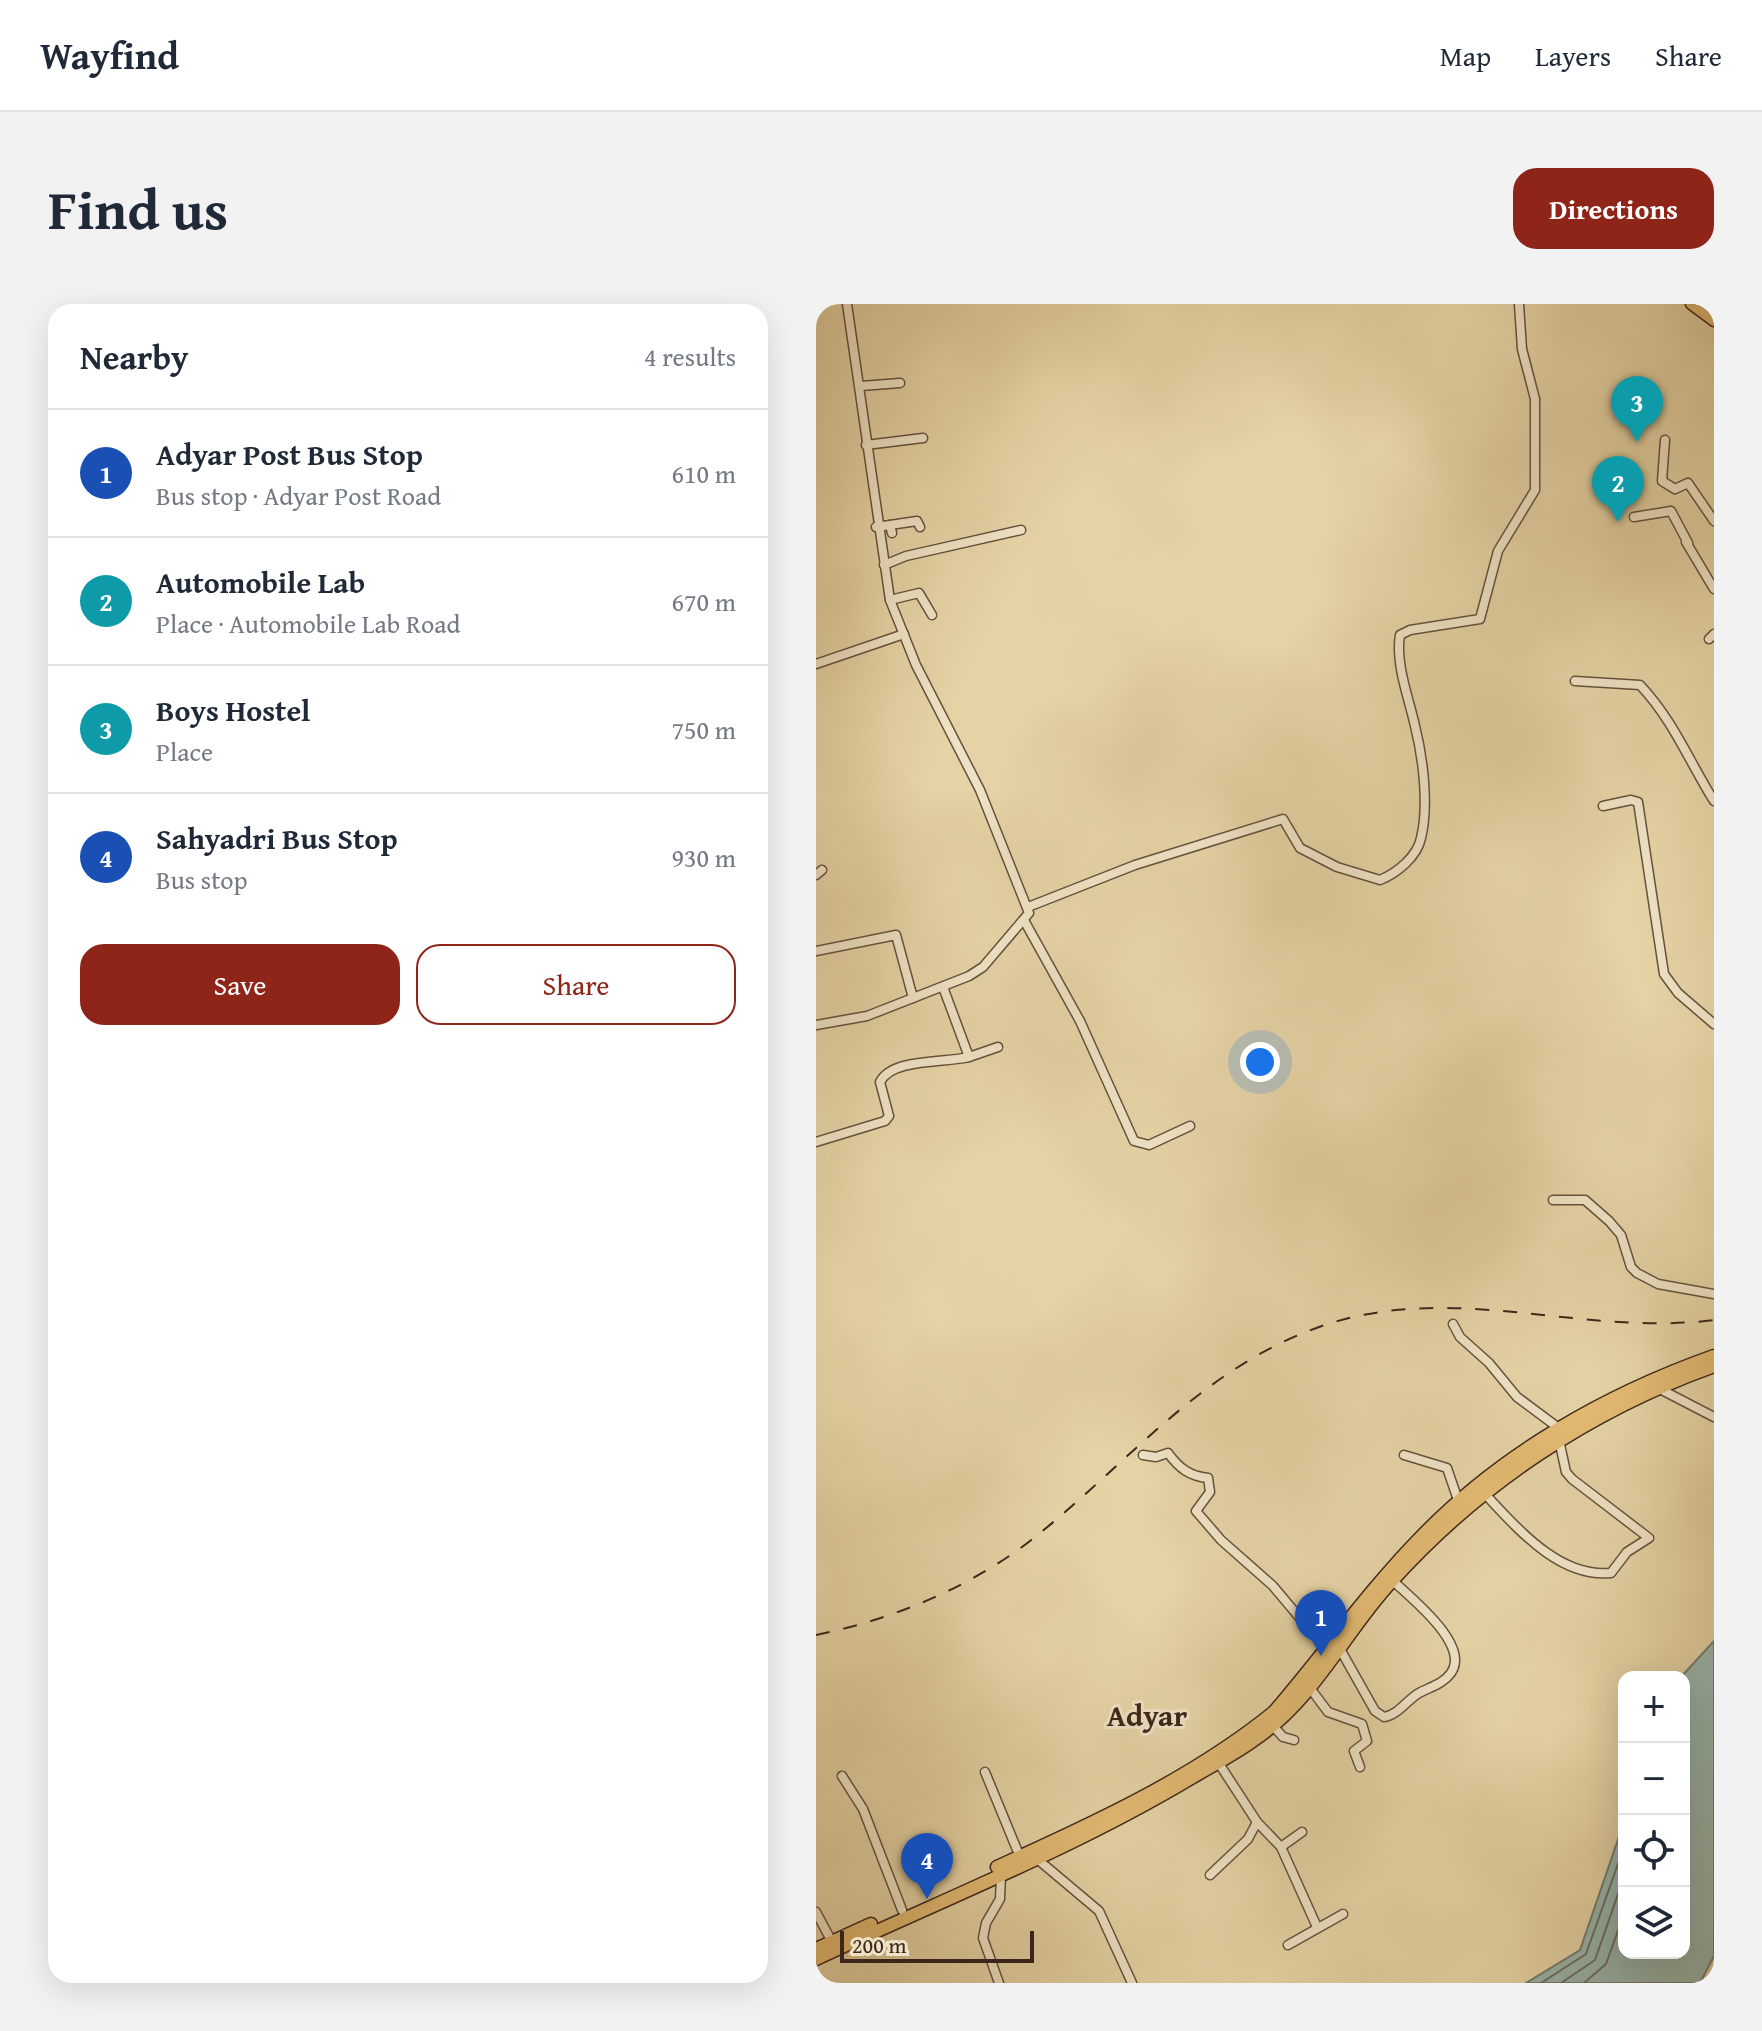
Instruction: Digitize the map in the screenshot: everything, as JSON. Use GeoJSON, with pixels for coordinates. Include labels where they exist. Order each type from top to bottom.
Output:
{"type":"FeatureCollection","features":[{"type":"Feature","properties":{"kind":"highway"},"geometry":{"type":"LineString","coordinates":[[816,1949],[1020,1857],[1197,1765],[1253,1729],[1274,1712],[1333,1649],[1424,1533],[1505,1464],[1636,1387],[1714,1356]]}},
{"type":"Feature","properties":{"kind":"highway"},"geometry":{"type":"LineString","coordinates":[[1384,1585],[1485,1494],[1560,1434],[1657,1388],[1714,1366]]}},
{"type":"Feature","properties":{"kind":"highway"},"geometry":{"type":"LineString","coordinates":[[816,1959],[1086,1836],[1218,1762],[1273,1726],[1310,1688],[1333,1649]]}},
{"type":"Feature","properties":{"kind":"main road"},"geometry":{"type":"LineString","coordinates":[[1691,304],[1714,321]]}},
{"type":"Feature","properties":{"kind":"street"},"geometry":{"type":"LineString","coordinates":[[816,1025],[867,1016],[943,987],[983,967],[1025,922],[1028,907],[980,790],[890,600],[876,527],[861,386],[847,304]]}},
{"type":"Feature","properties":{"kind":"street"},"geometry":{"type":"LineString","coordinates":[[1028,907],[1149,861],[1283,819],[1300,848],[1337,867],[1380,880],[1398,872],[1421,840],[1423,812],[1416,730],[1405,684],[1400,635],[1410,630],[1480,619],[1498,551],[1535,490],[1535,399],[1522,349],[1519,304]]}},
{"type":"Feature","properties":{"kind":"street"},"geometry":{"type":"LineString","coordinates":[[861,386],[900,383]]}},
{"type":"Feature","properties":{"kind":"street"},"geometry":{"type":"LineString","coordinates":[[866,445],[923,438]]}},
{"type":"Feature","properties":{"kind":"street"},"geometry":{"type":"LineString","coordinates":[[1665,440],[1662,481],[1675,489],[1688,483],[1714,521]]}},
{"type":"Feature","properties":{"kind":"street"},"geometry":{"type":"LineString","coordinates":[[1634,517],[1671,511],[1685,542],[1714,589]]}},
{"type":"Feature","properties":{"kind":"street"},"geometry":{"type":"LineString","coordinates":[[876,527],[891,529],[917,521],[920,527]]}},
{"type":"Feature","properties":{"kind":"street"},"geometry":{"type":"LineString","coordinates":[[884,565],[906,556],[1021,530]]}},
{"type":"Feature","properties":{"kind":"street"},"geometry":{"type":"LineString","coordinates":[[890,600],[922,594],[932,615]]}},
{"type":"Feature","properties":{"kind":"street"},"geometry":{"type":"LineString","coordinates":[[816,664],[904,634]]}},
{"type":"Feature","properties":{"kind":"street"},"geometry":{"type":"LineString","coordinates":[[1575,681],[1640,685],[1672,723],[1683,751],[1714,801]]}},
{"type":"Feature","properties":{"kind":"street"},"geometry":{"type":"LineString","coordinates":[[1603,806],[1631,800],[1638,802],[1664,974],[1678,993],[1714,1024]]}},
{"type":"Feature","properties":{"kind":"street"},"geometry":{"type":"LineString","coordinates":[[1025,922],[1080,1021],[1134,1141],[1149,1145],[1190,1126]]}},
{"type":"Feature","properties":{"kind":"street"},"geometry":{"type":"LineString","coordinates":[[816,951],[896,935],[913,998]]}},
{"type":"Feature","properties":{"kind":"street"},"geometry":{"type":"LineString","coordinates":[[943,987],[969,1057]]}},
{"type":"Feature","properties":{"kind":"street"},"geometry":{"type":"LineString","coordinates":[[816,1142],[885,1121],[889,1116],[880,1082],[888,1073],[903,1066],[969,1057],[998,1047]]}},
{"type":"Feature","properties":{"kind":"street"},"geometry":{"type":"LineString","coordinates":[[1553,1200],[1585,1200],[1621,1235],[1628,1259],[1637,1273],[1658,1284],[1714,1294]]}},
{"type":"Feature","properties":{"kind":"street"},"geometry":{"type":"LineString","coordinates":[[1453,1324],[1460,1337],[1480,1353],[1517,1397],[1560,1434],[1566,1472],[1572,1479],[1649,1538],[1627,1552],[1611,1573],[1594,1575],[1529,1541],[1485,1494]]}},
{"type":"Feature","properties":{"kind":"street"},"geometry":{"type":"LineString","coordinates":[[1657,1388],[1714,1417]]}},
{"type":"Feature","properties":{"kind":"street"},"geometry":{"type":"LineString","coordinates":[[1143,1455],[1156,1457],[1168,1453],[1193,1476],[1208,1478],[1210,1492],[1196,1511],[1221,1540],[1273,1586],[1333,1649],[1375,1711],[1384,1717],[1443,1681],[1456,1663],[1454,1649],[1431,1617],[1384,1585]]}},
{"type":"Feature","properties":{"kind":"street"},"geometry":{"type":"LineString","coordinates":[[1404,1455],[1447,1468],[1459,1503]]}},
{"type":"Feature","properties":{"kind":"street"},"geometry":{"type":"LineString","coordinates":[[1310,1688],[1328,1712],[1362,1724],[1367,1741],[1354,1751],[1360,1767]]}},
{"type":"Feature","properties":{"kind":"street"},"geometry":{"type":"LineString","coordinates":[[1273,1726],[1283,1737],[1294,1740]]}},
{"type":"Feature","properties":{"kind":"street"},"geometry":{"type":"LineString","coordinates":[[1218,1762],[1257,1822],[1281,1847],[1317,1927]]}},
{"type":"Feature","properties":{"kind":"street"},"geometry":{"type":"LineString","coordinates":[[985,1772],[1020,1857]]}},
{"type":"Feature","properties":{"kind":"street"},"geometry":{"type":"LineString","coordinates":[[842,1776],[863,1809],[902,1910]]}},
{"type":"Feature","properties":{"kind":"street"},"geometry":{"type":"LineString","coordinates":[[1210,1875],[1248,1839],[1257,1822]]}},
{"type":"Feature","properties":{"kind":"street"},"geometry":{"type":"LineString","coordinates":[[1281,1847],[1302,1832]]}},
{"type":"Feature","properties":{"kind":"street"},"geometry":{"type":"LineString","coordinates":[[1036,1858],[1099,1911],[1132,1983]]}},
{"type":"Feature","properties":{"kind":"street"},"geometry":{"type":"LineString","coordinates":[[999,1983],[983,1938],[986,1923],[1000,1899],[1001,1874]]}},
{"type":"Feature","properties":{"kind":"street"},"geometry":{"type":"LineString","coordinates":[[816,1912],[832,1942]]}},
{"type":"Feature","properties":{"kind":"street"},"geometry":{"type":"LineString","coordinates":[[1288,1945],[1343,1914]]}},
{"type":"Feature","properties":{"kind":"water"},"geometry":{"type":"Polygon","coordinates":[[[1714,1641],[1714,1956],[1700,1983],[1526,1983],[1580,1950],[1618,1839],[1618,1959],[1690,1959],[1690,1671],[1686,1671],[1714,1641]]]}},
{"type":"Feature","properties":{"kind":"railway"},"geometry":{"type":"LineString","coordinates":[[816,1635],[901,1611],[955,1587],[1006,1558],[1065,1512],[1201,1393],[1276,1345],[1319,1327],[1369,1314],[1418,1308],[1516,1312],[1614,1322],[1714,1320]]}},
{"type":"Feature","properties":{"kind":"place","name":"Boys Hostel"},"geometry":{"type":"Point","coordinates":[1637,442]}},
{"type":"Feature","properties":{"kind":"place","name":"Automobile Lab"},"geometry":{"type":"Point","coordinates":[1618,522]}},
{"type":"Feature","properties":{"kind":"place","name":"Adyar Post Bus Stop"},"geometry":{"type":"Point","coordinates":[1321,1656]}},
{"type":"Feature","properties":{"kind":"place","name":"Sahyadri Bus Stop"},"geometry":{"type":"Point","coordinates":[927,1899]}},
{"type":"Feature","properties":{"kind":"district","name":"Adyar"},"geometry":{"type":"Point","coordinates":[1147,1715]}}]}
